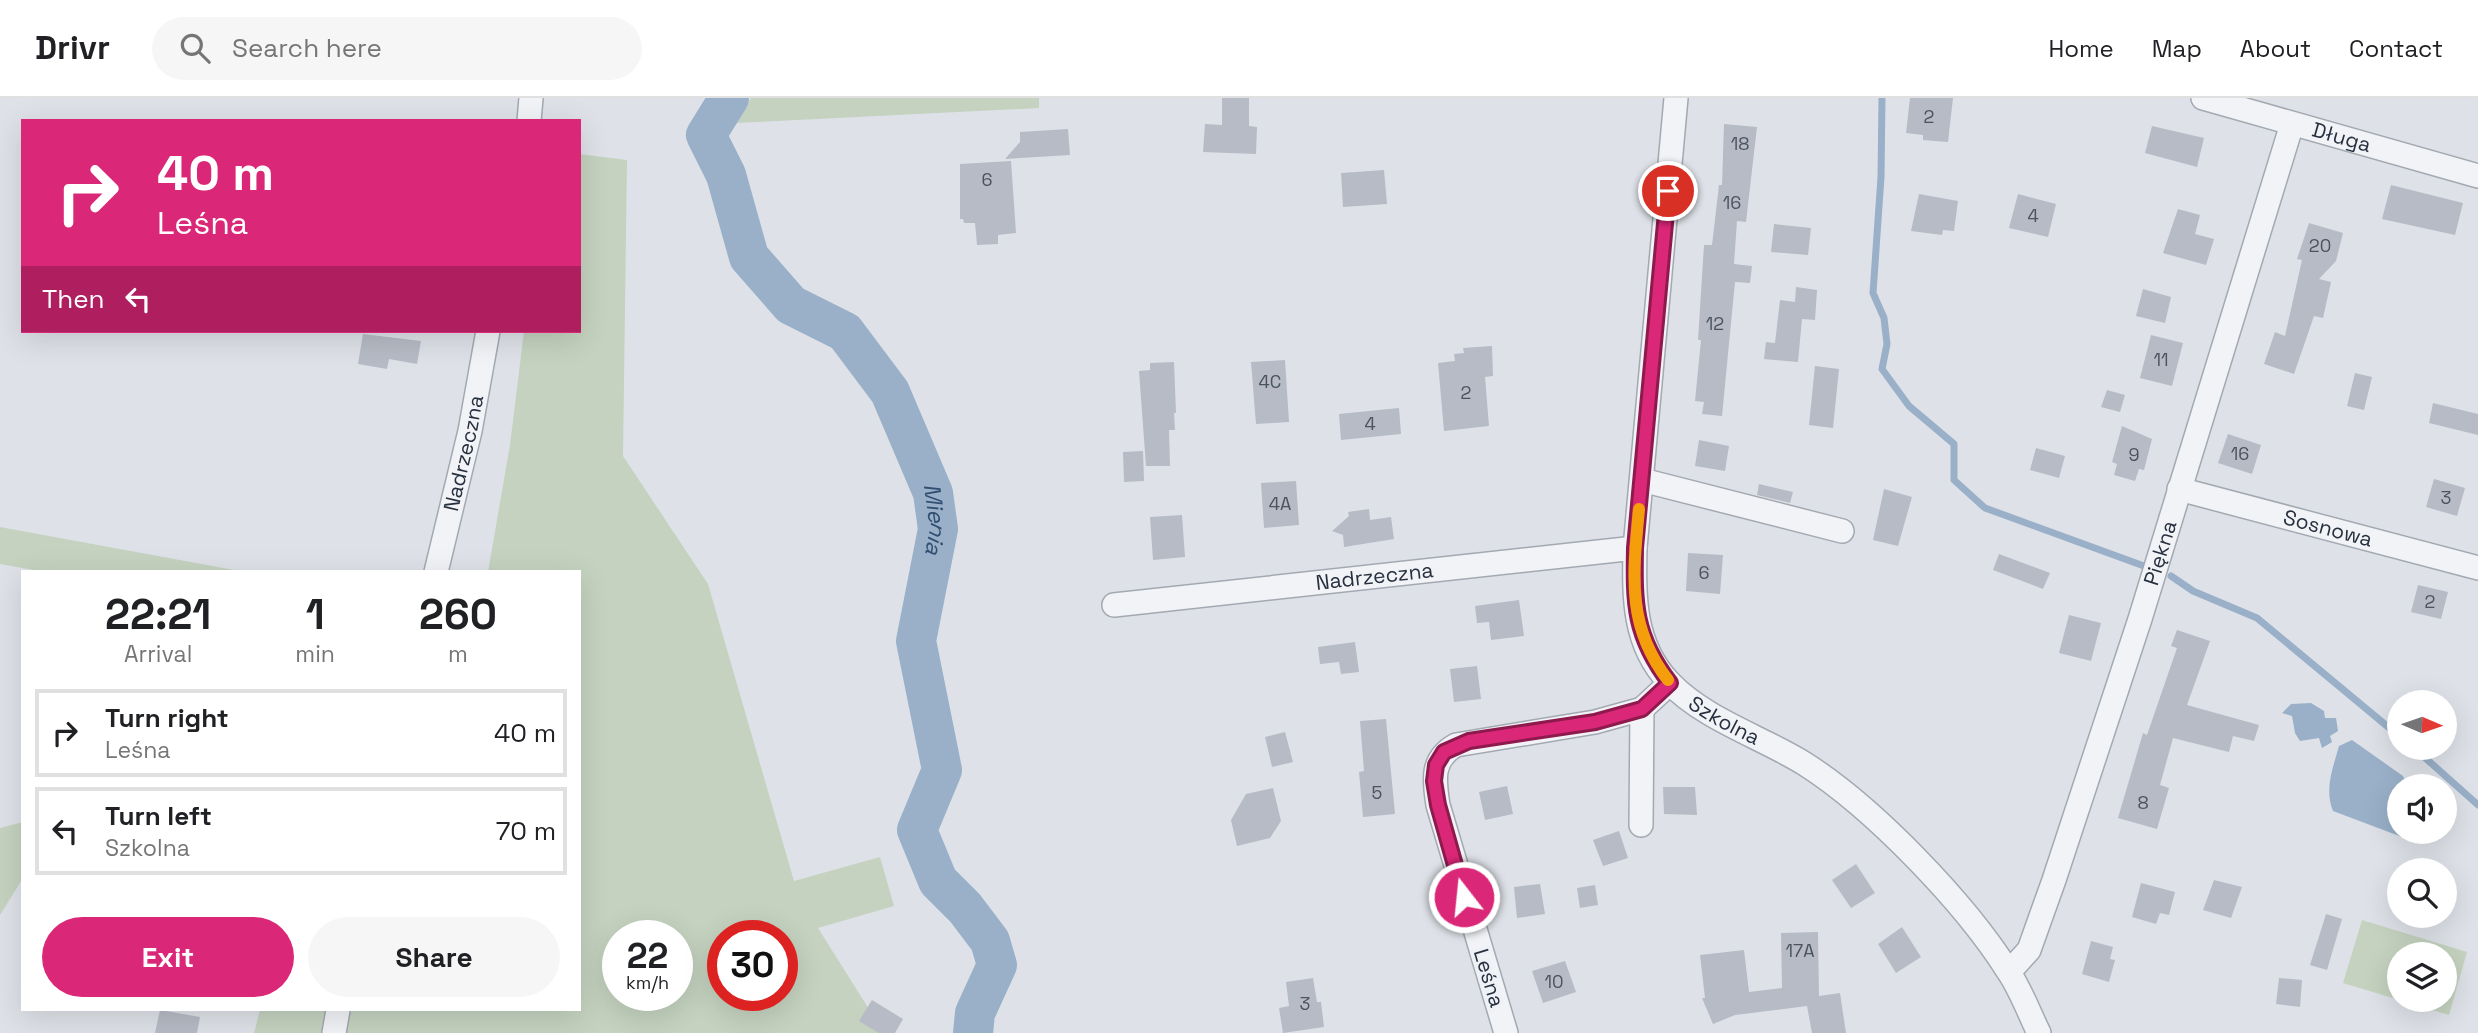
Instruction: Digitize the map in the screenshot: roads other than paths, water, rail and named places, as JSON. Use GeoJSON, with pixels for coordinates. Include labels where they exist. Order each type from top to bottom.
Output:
{"type":"FeatureCollection","features":[{"type":"Feature","properties":{"kind":"street"},"geometry":{"type":"LineString","coordinates":[[529,119],[531,98]]}},
{"type":"Feature","properties":{"kind":"street","name":"Szkolna"},"geometry":{"type":"LineString","coordinates":[[1676,98],[1635,548],[1634,599],[1639,627],[1650,656],[1670,683],[1721,718],[1803,763],[1844,793],[1923,866],[2009,972],[2039,1033]]}},
{"type":"Feature","properties":{"kind":"street","name":"Długa"},"geometry":{"type":"LineString","coordinates":[[2203,98],[2478,176]]}},
{"type":"Feature","properties":{"kind":"street","name":"Piękna"},"geometry":{"type":"LineString","coordinates":[[2009,972],[2029,950],[2054,880],[2140,619],[2292,124]]}},
{"type":"Feature","properties":{"kind":"street","name":"Nadrzeczna"},"geometry":{"type":"LineString","coordinates":[[436,570],[470,430],[488,333]]}},
{"type":"Feature","properties":{"kind":"street"},"geometry":{"type":"LineString","coordinates":[[1642,480],[1842,531]]}},
{"type":"Feature","properties":{"kind":"street","name":"Sosnowa"},"geometry":{"type":"LineString","coordinates":[[2179,489],[2478,568]]}},
{"type":"Feature","properties":{"kind":"street","name":"Nadrzeczna"},"geometry":{"type":"LineString","coordinates":[[1114,605],[1635,548]]}},
{"type":"Feature","properties":{"kind":"street","name":"Leśna"},"geometry":{"type":"LineString","coordinates":[[1506,1033],[1438,805],[1434,781],[1436,765],[1444,752],[1456,745],[1595,722],[1642,709],[1670,683]]}},
{"type":"Feature","properties":{"kind":"street"},"geometry":{"type":"LineString","coordinates":[[1640,825],[1642,709]]}},
{"type":"Feature","properties":{"kind":"street"},"geometry":{"type":"LineString","coordinates":[[334,1033],[338,1011]]}},
{"type":"Feature","properties":{"kind":"water"},"geometry":{"type":"Polygon","coordinates":[[[2311,703],[2324,711],[2325,718],[2336,718],[2338,731],[2330,736],[2332,742],[2322,748],[2319,738],[2300,741],[2295,733],[2292,716],[2282,713],[2291,704],[2311,703]]]}},
{"type":"Feature","properties":{"kind":"water"},"geometry":{"type":"Polygon","coordinates":[[[2352,740],[2400,774],[2387,774],[2387,831],[2333,811],[2329,787],[2339,746],[2352,740]]]}},
{"type":"Feature","properties":{"kind":"waterway","name":"Mienia"},"geometry":{"type":"LineString","coordinates":[[729,98],[706,135],[726,175],[749,257],[791,305],[845,332],[890,392],[933,493],[938,529],[916,641],[942,770],[917,830],[938,881],[965,908],[990,941],[997,965],[975,1013],[973,1033]]}},
{"type":"Feature","properties":{"kind":"waterway"},"geometry":{"type":"LineString","coordinates":[[1882,98],[1881,177],[1873,293],[1884,318],[1887,344],[1882,369],[1909,406],[1954,444],[1954,480],[1985,508],[2144,566]]}},
{"type":"Feature","properties":{"kind":"waterway"},"geometry":{"type":"LineString","coordinates":[[2171,576],[2193,591],[2257,618],[2387,726]]}},
{"type":"Feature","properties":{"kind":"waterway"},"geometry":{"type":"LineString","coordinates":[[2428,760],[2478,805]]}}]}
